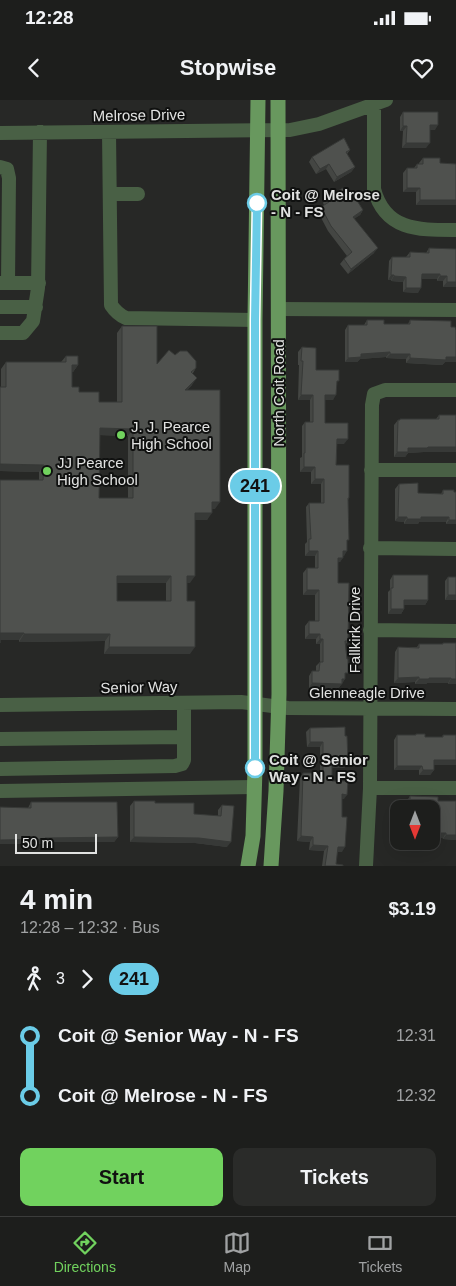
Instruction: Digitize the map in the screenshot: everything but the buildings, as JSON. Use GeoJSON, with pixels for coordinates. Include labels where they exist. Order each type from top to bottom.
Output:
{"type":"FeatureCollection","features":[{"type":"Feature","properties":{"kind":"main road","name":"North Coit Road"},"geometry":{"type":"LineString","coordinates":[[248,866],[253,836],[254,787],[255,320],[258,100]]}},
{"type":"Feature","properties":{"kind":"main road","name":"North Coit Road"},"geometry":{"type":"LineString","coordinates":[[271,866],[278,707],[278,100]]}},
{"type":"Feature","properties":{"kind":"street","name":"Melrose Drive"},"geometry":{"type":"LineString","coordinates":[[0,133],[300,129],[319,124],[378,101]]}},
{"type":"Feature","properties":{"kind":"street"},"geometry":{"type":"LineString","coordinates":[[378,101],[374,189],[377,200],[386,214],[402,224],[426,230],[456,230]]}},
{"type":"Feature","properties":{"kind":"street"},"geometry":{"type":"LineString","coordinates":[[0,333],[23,333],[34,321],[39,283],[40,132]]}},
{"type":"Feature","properties":{"kind":"street"},"geometry":{"type":"LineString","coordinates":[[109,132],[111,305],[115,311],[126,318],[255,320]]}},
{"type":"Feature","properties":{"kind":"street"},"geometry":{"type":"LineString","coordinates":[[0,167],[7,170],[9,178],[4,283],[39,283]]}},
{"type":"Feature","properties":{"kind":"street"},"geometry":{"type":"LineString","coordinates":[[110,194],[138,194]]}},
{"type":"Feature","properties":{"kind":"street"},"geometry":{"type":"LineString","coordinates":[[0,307],[36,307]]}},
{"type":"Feature","properties":{"kind":"street"},"geometry":{"type":"LineString","coordinates":[[278,309],[456,310]]}},
{"type":"Feature","properties":{"kind":"street","name":"Fallkirk Drive"},"geometry":{"type":"LineString","coordinates":[[366,866],[370,788],[370,548],[372,405],[374,394],[385,390],[456,390]]}},
{"type":"Feature","properties":{"kind":"street"},"geometry":{"type":"LineString","coordinates":[[371,470],[456,470]]}},
{"type":"Feature","properties":{"kind":"street"},"geometry":{"type":"LineString","coordinates":[[370,548],[456,549]]}},
{"type":"Feature","properties":{"kind":"street"},"geometry":{"type":"LineString","coordinates":[[370,630],[456,631]]}},
{"type":"Feature","properties":{"kind":"street"},"geometry":{"type":"LineString","coordinates":[[0,769],[175,766],[182,764],[184,760],[184,702]]}},
{"type":"Feature","properties":{"kind":"street","name":"Senior Way"},"geometry":{"type":"LineString","coordinates":[[0,705],[241,702],[278,707]]}},
{"type":"Feature","properties":{"kind":"street","name":"Glenneagle Drive"},"geometry":{"type":"LineString","coordinates":[[278,707],[456,708]]}},
{"type":"Feature","properties":{"kind":"street"},"geometry":{"type":"LineString","coordinates":[[0,739],[184,737]]}},
{"type":"Feature","properties":{"kind":"street"},"geometry":{"type":"LineString","coordinates":[[0,791],[254,787]]}},
{"type":"Feature","properties":{"kind":"street"},"geometry":{"type":"LineString","coordinates":[[370,788],[456,788]]}},
{"type":"Feature","properties":{"kind":"bus line","name":"241"},"geometry":{"type":"LineString","coordinates":[[255,768],[255,320],[257,203]]}},
{"type":"Feature","properties":{"kind":"place","name":"Coit @ Melrose - N - FS"},"geometry":{"type":"Point","coordinates":[257,203]}},
{"type":"Feature","properties":{"kind":"place","name":"J. J. Pearce High School"},"geometry":{"type":"Point","coordinates":[121,435]}},
{"type":"Feature","properties":{"kind":"place","name":"JJ Pearce High School"},"geometry":{"type":"Point","coordinates":[47,471]}},
{"type":"Feature","properties":{"kind":"place","name":"Coit @ Senior Way - N - FS"},"geometry":{"type":"Point","coordinates":[255,768]}}]}
